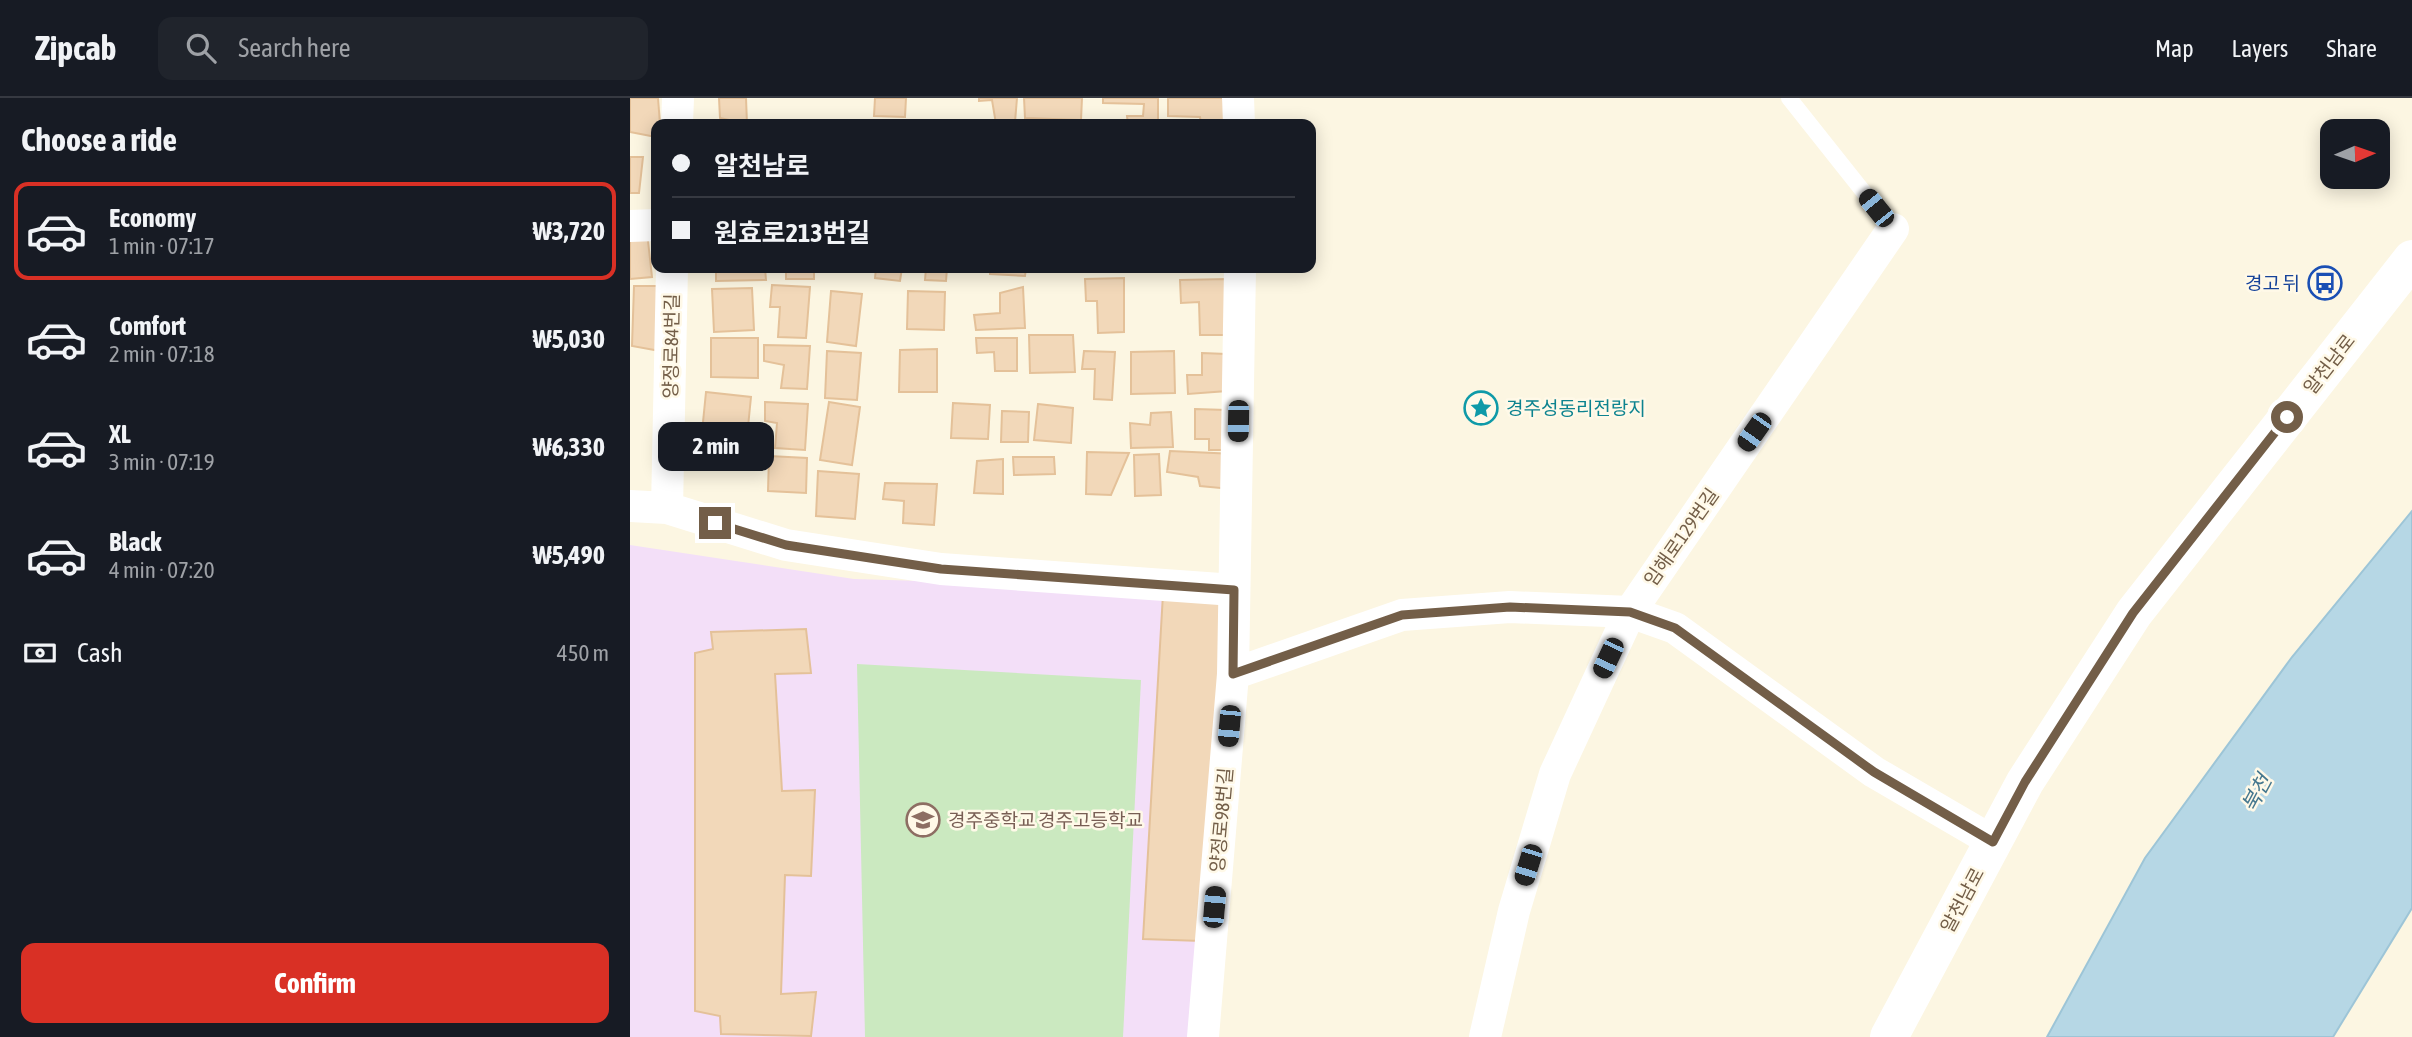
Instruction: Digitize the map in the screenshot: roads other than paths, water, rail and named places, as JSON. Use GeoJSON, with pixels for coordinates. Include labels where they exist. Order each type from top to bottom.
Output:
{"type":"FeatureCollection","features":[{"type":"Feature","properties":{"kind":"street"},"geometry":{"type":"LineString","coordinates":[[677,119],[678,98]]}},
{"type":"Feature","properties":{"kind":"street"},"geometry":{"type":"LineString","coordinates":[[1238,98],[1238,119]]}},
{"type":"Feature","properties":{"kind":"street"},"geometry":{"type":"LineString","coordinates":[[630,226],[651,225]]}},
{"type":"Feature","properties":{"kind":"street","name":"임해로129번길"},"geometry":{"type":"LineString","coordinates":[[1485,1037],[1514,911],[1555,774],[1630,612],[1893,229]]}},
{"type":"Feature","properties":{"kind":"street","name":"알천남로"},"geometry":{"type":"LineString","coordinates":[[1889,1037],[2025,782],[2133,613],[2412,259]]}},
{"type":"Feature","properties":{"kind":"street","name":"양정로84번길"},"geometry":{"type":"LineString","coordinates":[[667,508],[672,273]]}},
{"type":"Feature","properties":{"kind":"street","name":"양정로98번길"},"geometry":{"type":"LineString","coordinates":[[1203,1037],[1233,674],[1240,273]]}},
{"type":"Feature","properties":{"kind":"street"},"geometry":{"type":"LineString","coordinates":[[630,506],[667,508],[786,545],[941,569],[1234,590]]}},
{"type":"Feature","properties":{"kind":"street"},"geometry":{"type":"LineString","coordinates":[[1233,674],[1402,615],[1510,607],[1630,612],[1675,628],[1874,772],[1993,842]]}},
{"type":"Feature","properties":{"kind":"lane"},"geometry":{"type":"LineString","coordinates":[[1789,98],[1893,229]]}},
{"type":"Feature","properties":{"kind":"water","name":"북천"},"geometry":{"type":"Polygon","coordinates":[[[2412,511],[2412,908],[2333,1037],[2047,1037],[2145,858],[2292,657],[2412,511]]]}},
{"type":"Feature","properties":{"kind":"place","name":"경고 뒤"},"geometry":{"type":"Point","coordinates":[2325,283]}},
{"type":"Feature","properties":{"kind":"place","name":"경주성동리전랑지"},"geometry":{"type":"Point","coordinates":[1481,408]}},
{"type":"Feature","properties":{"kind":"place","name":"경주중학교 경주고등학교"},"geometry":{"type":"Point","coordinates":[923,820]}}]}
